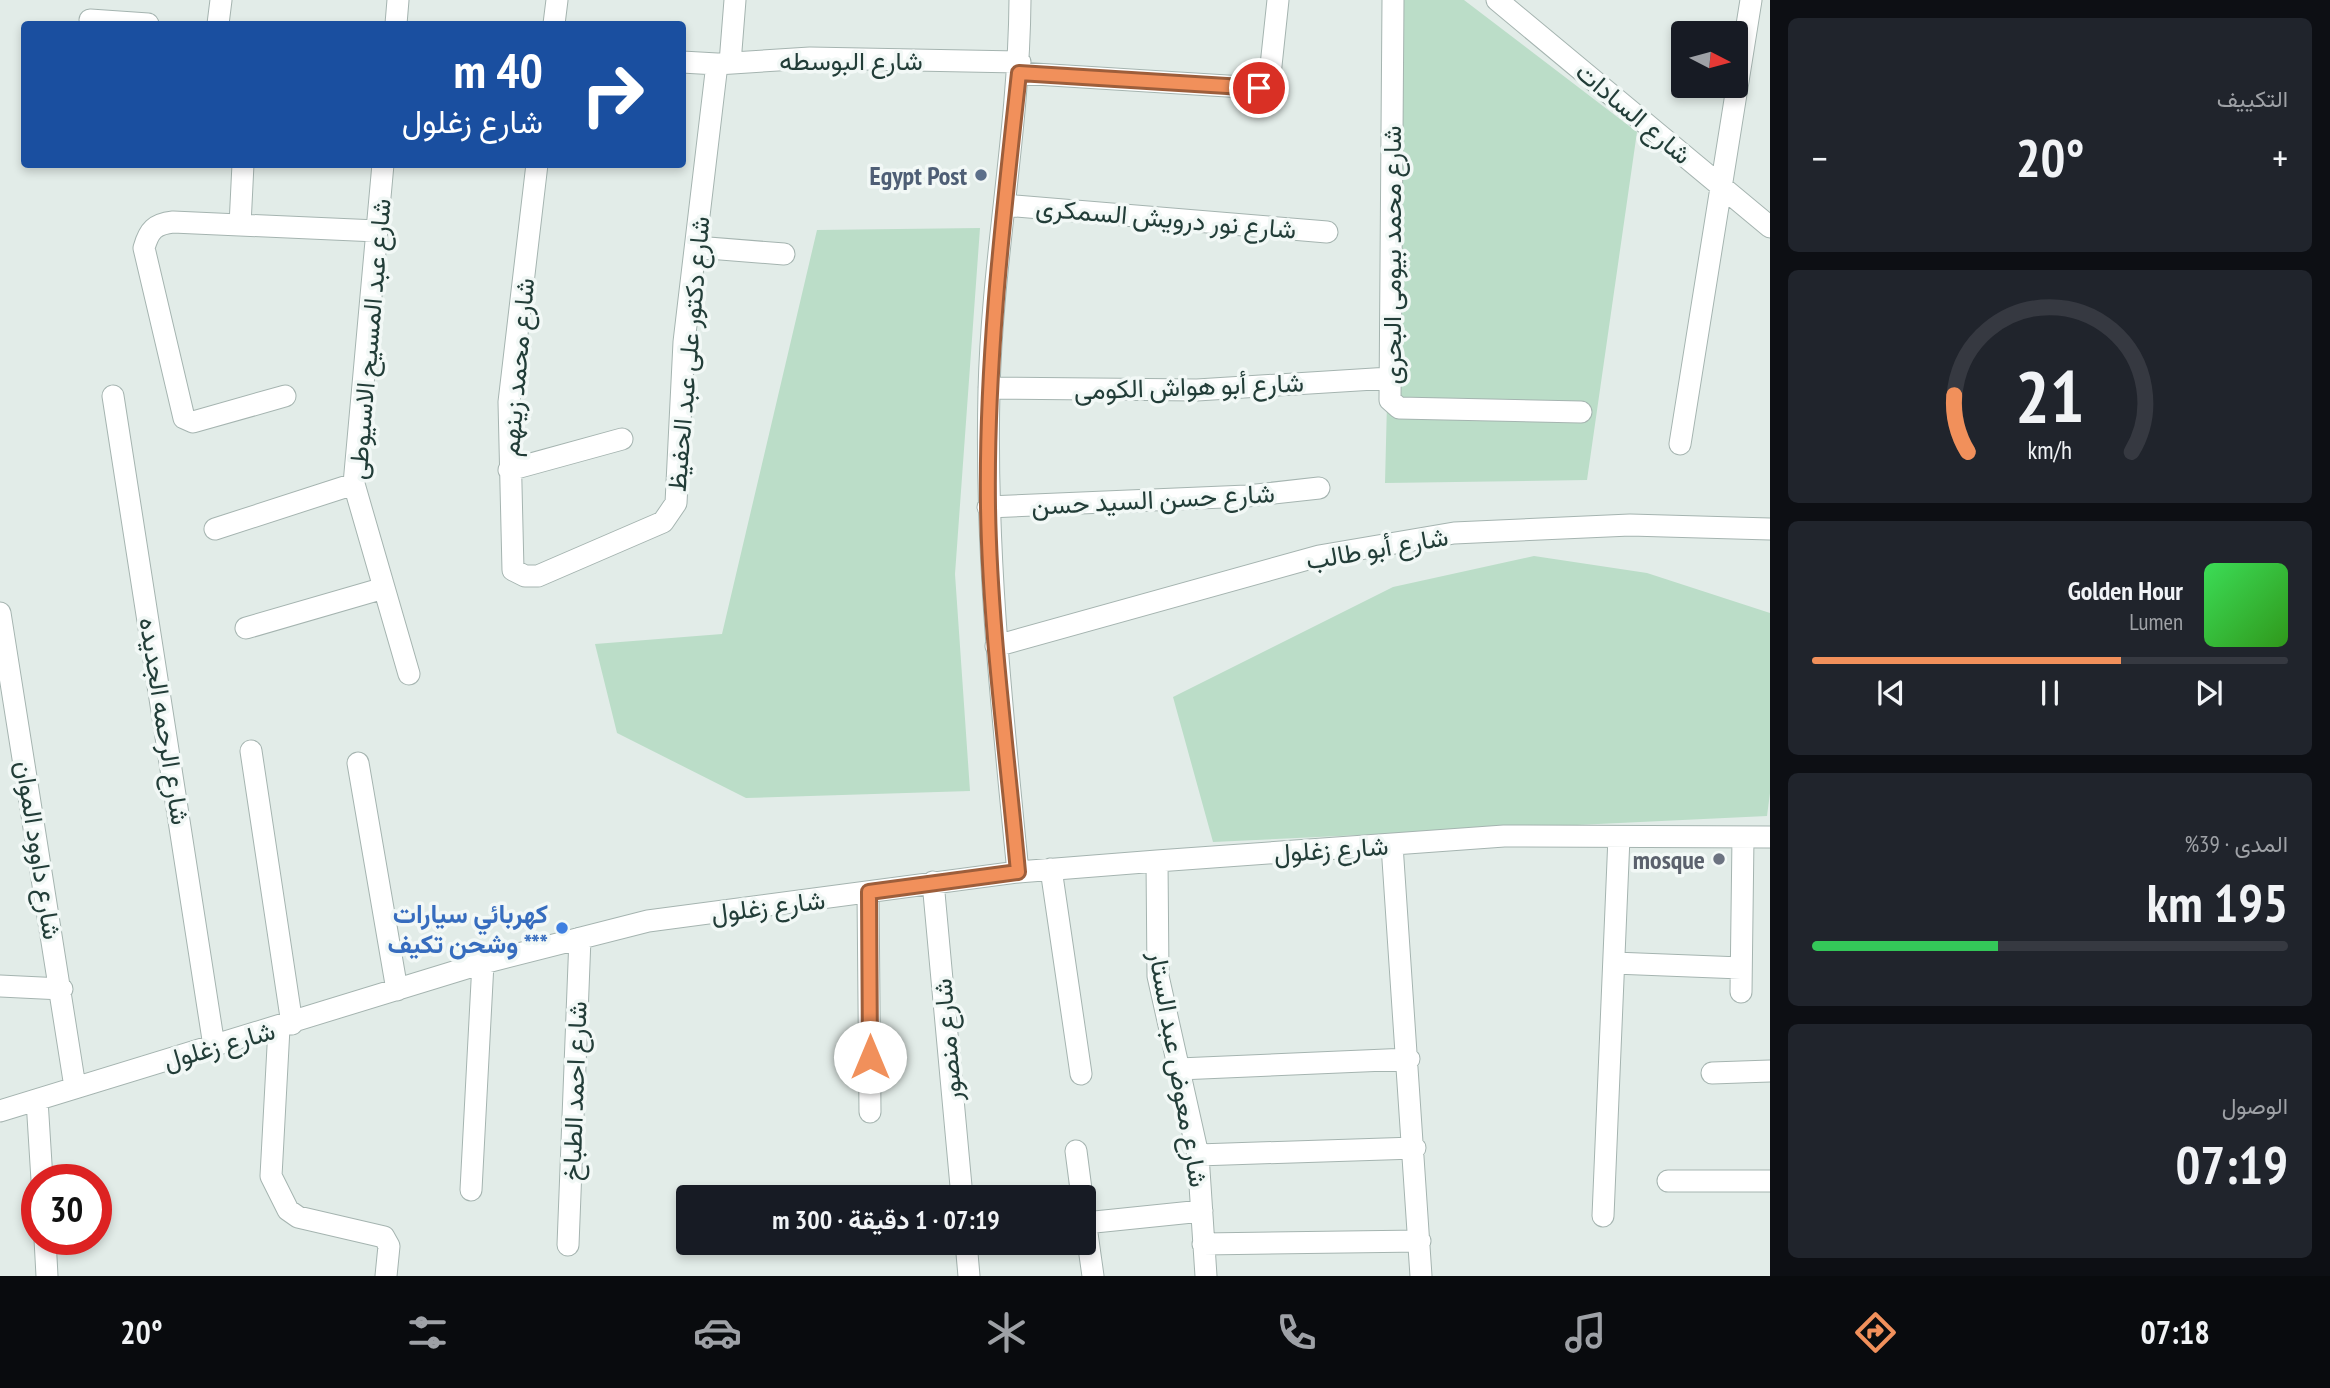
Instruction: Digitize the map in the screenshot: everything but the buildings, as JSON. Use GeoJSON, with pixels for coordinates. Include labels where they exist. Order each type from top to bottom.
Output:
{"type":"FeatureCollection","features":[{"type":"Feature","properties":{"kind":"street"},"geometry":{"type":"LineString","coordinates":[[218,21],[221,0]]}},
{"type":"Feature","properties":{"kind":"street"},"geometry":{"type":"LineString","coordinates":[[396,21],[398,0]]}},
{"type":"Feature","properties":{"kind":"street"},"geometry":{"type":"LineString","coordinates":[[554,21],[557,0]]}},
{"type":"Feature","properties":{"kind":"street","name":"شارع دكتور على عبد الحفيظ"},"geometry":{"type":"LineString","coordinates":[[513,570],[525,576],[538,576],[663,522],[671,513],[677,492],[684,342],[696,247],[735,0]]}},
{"type":"Feature","properties":{"kind":"street"},"geometry":{"type":"LineString","coordinates":[[1018,872],[996,646],[988,507],[989,388],[1019,67],[1020,0]]}},
{"type":"Feature","properties":{"kind":"street","name":"شارع البوسطه"},"geometry":{"type":"LineString","coordinates":[[686,62],[724,63],[810,58],[1019,67],[1259,88],[1270,75],[1278,0]]}},
{"type":"Feature","properties":{"kind":"street","name":"شارع محمد بيومى البحرى"},"geometry":{"type":"LineString","coordinates":[[1393,0],[1390,400],[1399,408],[1581,412]]}},
{"type":"Feature","properties":{"kind":"street","name":"شارع السادات"},"geometry":{"type":"LineString","coordinates":[[1497,0],[1770,227]]}},
{"type":"Feature","properties":{"kind":"street"},"geometry":{"type":"LineString","coordinates":[[1680,444],[1751,0]]}},
{"type":"Feature","properties":{"kind":"street"},"geometry":{"type":"LineString","coordinates":[[90,20],[104,21]]}},
{"type":"Feature","properties":{"kind":"street"},"geometry":{"type":"LineString","coordinates":[[240,225],[243,168]]}},
{"type":"Feature","properties":{"kind":"street","name":"شارع عبد المسيح الاسيوطى"},"geometry":{"type":"LineString","coordinates":[[383,168],[354,484],[409,674]]}},
{"type":"Feature","properties":{"kind":"street","name":"شارع محمد زينهم"},"geometry":{"type":"LineString","coordinates":[[513,570],[509,470],[512,372],[537,168]]}},
{"type":"Feature","properties":{"kind":"street","name":"شارع نور درويش السمكرى"},"geometry":{"type":"LineString","coordinates":[[1005,205],[1327,232]]}},
{"type":"Feature","properties":{"kind":"street"},"geometry":{"type":"LineString","coordinates":[[285,396],[193,422],[184,418],[144,248],[148,234],[158,224],[377,231]]}},
{"type":"Feature","properties":{"kind":"street"},"geometry":{"type":"LineString","coordinates":[[696,247],[784,254]]}},
{"type":"Feature","properties":{"kind":"street","name":"شارع أبو هواش الكومى"},"geometry":{"type":"LineString","coordinates":[[989,388],[1197,390],[1390,378]]}},
{"type":"Feature","properties":{"kind":"street","name":"شارع الرحمه الجديده"},"geometry":{"type":"LineString","coordinates":[[113,396],[214,1046]]}},
{"type":"Feature","properties":{"kind":"street"},"geometry":{"type":"LineString","coordinates":[[509,470],[622,439]]}},
{"type":"Feature","properties":{"kind":"street"},"geometry":{"type":"LineString","coordinates":[[215,529],[354,484]]}},
{"type":"Feature","properties":{"kind":"street","name":"شارع حسن السيد حسن"},"geometry":{"type":"LineString","coordinates":[[988,507],[1247,496],[1318,488]]}},
{"type":"Feature","properties":{"kind":"street","name":"شارع أبو طالب"},"geometry":{"type":"LineString","coordinates":[[996,646],[1320,556],[1454,533],[1630,525],[1770,529]]}},
{"type":"Feature","properties":{"kind":"street"},"geometry":{"type":"LineString","coordinates":[[246,628],[384,588]]}},
{"type":"Feature","properties":{"kind":"street","name":"شارع داوود الموان"},"geometry":{"type":"LineString","coordinates":[[0,613],[62,989],[75,1087]]}},
{"type":"Feature","properties":{"kind":"street"},"geometry":{"type":"LineString","coordinates":[[251,751],[285,1026],[271,1161],[273,1184],[288,1210],[298,1217],[384,1237],[389,1246],[386,1276]]}},
{"type":"Feature","properties":{"kind":"street"},"geometry":{"type":"LineString","coordinates":[[358,763],[397,990]]}},
{"type":"Feature","properties":{"kind":"street","name":"شارع زغلول"},"geometry":{"type":"LineString","coordinates":[[0,1111],[285,1026],[483,963],[648,921],[933,882],[1157,861],[1504,836],[1770,837]]}},
{"type":"Feature","properties":{"kind":"street"},"geometry":{"type":"LineString","coordinates":[[1603,1216],[1619,837]]}},
{"type":"Feature","properties":{"kind":"street"},"geometry":{"type":"LineString","coordinates":[[1741,992],[1743,837]]}},
{"type":"Feature","properties":{"kind":"street"},"geometry":{"type":"LineString","coordinates":[[1392,845],[1415,1148],[1421,1276]]}},
{"type":"Feature","properties":{"kind":"street","name":"شارع معوض عبد الستار"},"geometry":{"type":"LineString","coordinates":[[1157,861],[1158,976],[1198,1156],[1206,1276]]}},
{"type":"Feature","properties":{"kind":"street"},"geometry":{"type":"LineString","coordinates":[[1051,869],[1081,1074]]}},
{"type":"Feature","properties":{"kind":"street","name":"شارع منصور"},"geometry":{"type":"LineString","coordinates":[[933,882],[961,1185]]}},
{"type":"Feature","properties":{"kind":"street"},"geometry":{"type":"LineString","coordinates":[[869,892],[870,1112]]}},
{"type":"Feature","properties":{"kind":"street","name":"شارع احمد الطباخ"},"geometry":{"type":"LineString","coordinates":[[568,1245],[580,938]]}},
{"type":"Feature","properties":{"kind":"street"},"geometry":{"type":"LineString","coordinates":[[471,1190],[483,963]]}},
{"type":"Feature","properties":{"kind":"street"},"geometry":{"type":"LineString","coordinates":[[1614,963],[1741,968]]}},
{"type":"Feature","properties":{"kind":"street"},"geometry":{"type":"LineString","coordinates":[[0,986],[62,989]]}},
{"type":"Feature","properties":{"kind":"street"},"geometry":{"type":"LineString","coordinates":[[1179,1069],[1409,1059]]}},
{"type":"Feature","properties":{"kind":"street"},"geometry":{"type":"LineString","coordinates":[[1712,1073],[1770,1071]]}},
{"type":"Feature","properties":{"kind":"street"},"geometry":{"type":"LineString","coordinates":[[37,1100],[41,1164]]}},
{"type":"Feature","properties":{"kind":"street"},"geometry":{"type":"LineString","coordinates":[[1198,1156],[1415,1148]]}},
{"type":"Feature","properties":{"kind":"street"},"geometry":{"type":"LineString","coordinates":[[1076,1151],[1080,1185]]}},
{"type":"Feature","properties":{"kind":"street"},"geometry":{"type":"LineString","coordinates":[[1668,1181],[1770,1181]]}},
{"type":"Feature","properties":{"kind":"street"},"geometry":{"type":"LineString","coordinates":[[1096,1214],[1202,1211]]}},
{"type":"Feature","properties":{"kind":"street"},"geometry":{"type":"LineString","coordinates":[[1203,1244],[1420,1241]]}},
{"type":"Feature","properties":{"kind":"street"},"geometry":{"type":"LineString","coordinates":[[46,1255],[47,1276]]}},
{"type":"Feature","properties":{"kind":"street"},"geometry":{"type":"LineString","coordinates":[[967,1255],[969,1276]]}},
{"type":"Feature","properties":{"kind":"street"},"geometry":{"type":"LineString","coordinates":[[1090,1255],[1093,1276]]}},
{"type":"Feature","properties":{"kind":"green space"},"geometry":{"type":"Polygon","coordinates":[[[1397,0],[1464,0],[1637,132],[1587,480],[1385,483],[1397,0]]]}},
{"type":"Feature","properties":{"kind":"green space"},"geometry":{"type":"Polygon","coordinates":[[[980,228],[955,574],[970,791],[746,798],[617,733],[595,644],[722,634],[817,230],[980,228]]]}},
{"type":"Feature","properties":{"kind":"green space"},"geometry":{"type":"Polygon","coordinates":[[[1534,556],[1647,573],[1770,613],[1770,793],[1767,816],[1213,842],[1173,697],[1393,587],[1534,556]]]}},
{"type":"Feature","properties":{"kind":"place","name":"Egypt Post"},"geometry":{"type":"Point","coordinates":[981,175]}},
{"type":"Feature","properties":{"kind":"place","name":"mosque"},"geometry":{"type":"Point","coordinates":[1719,859]}},
{"type":"Feature","properties":{"kind":"place","name":"كهربائي سيارات وشحن تكيف ***"},"geometry":{"type":"Point","coordinates":[562,928]}},
{"type":"Feature","properties":{"kind":"route"},"geometry":{"type":"LineString","coordinates":[[870,1057],[869,892],[1018,872],[996,646],[988,507],[989,388],[995,296],[1019,73],[1259,88]]}}]}
